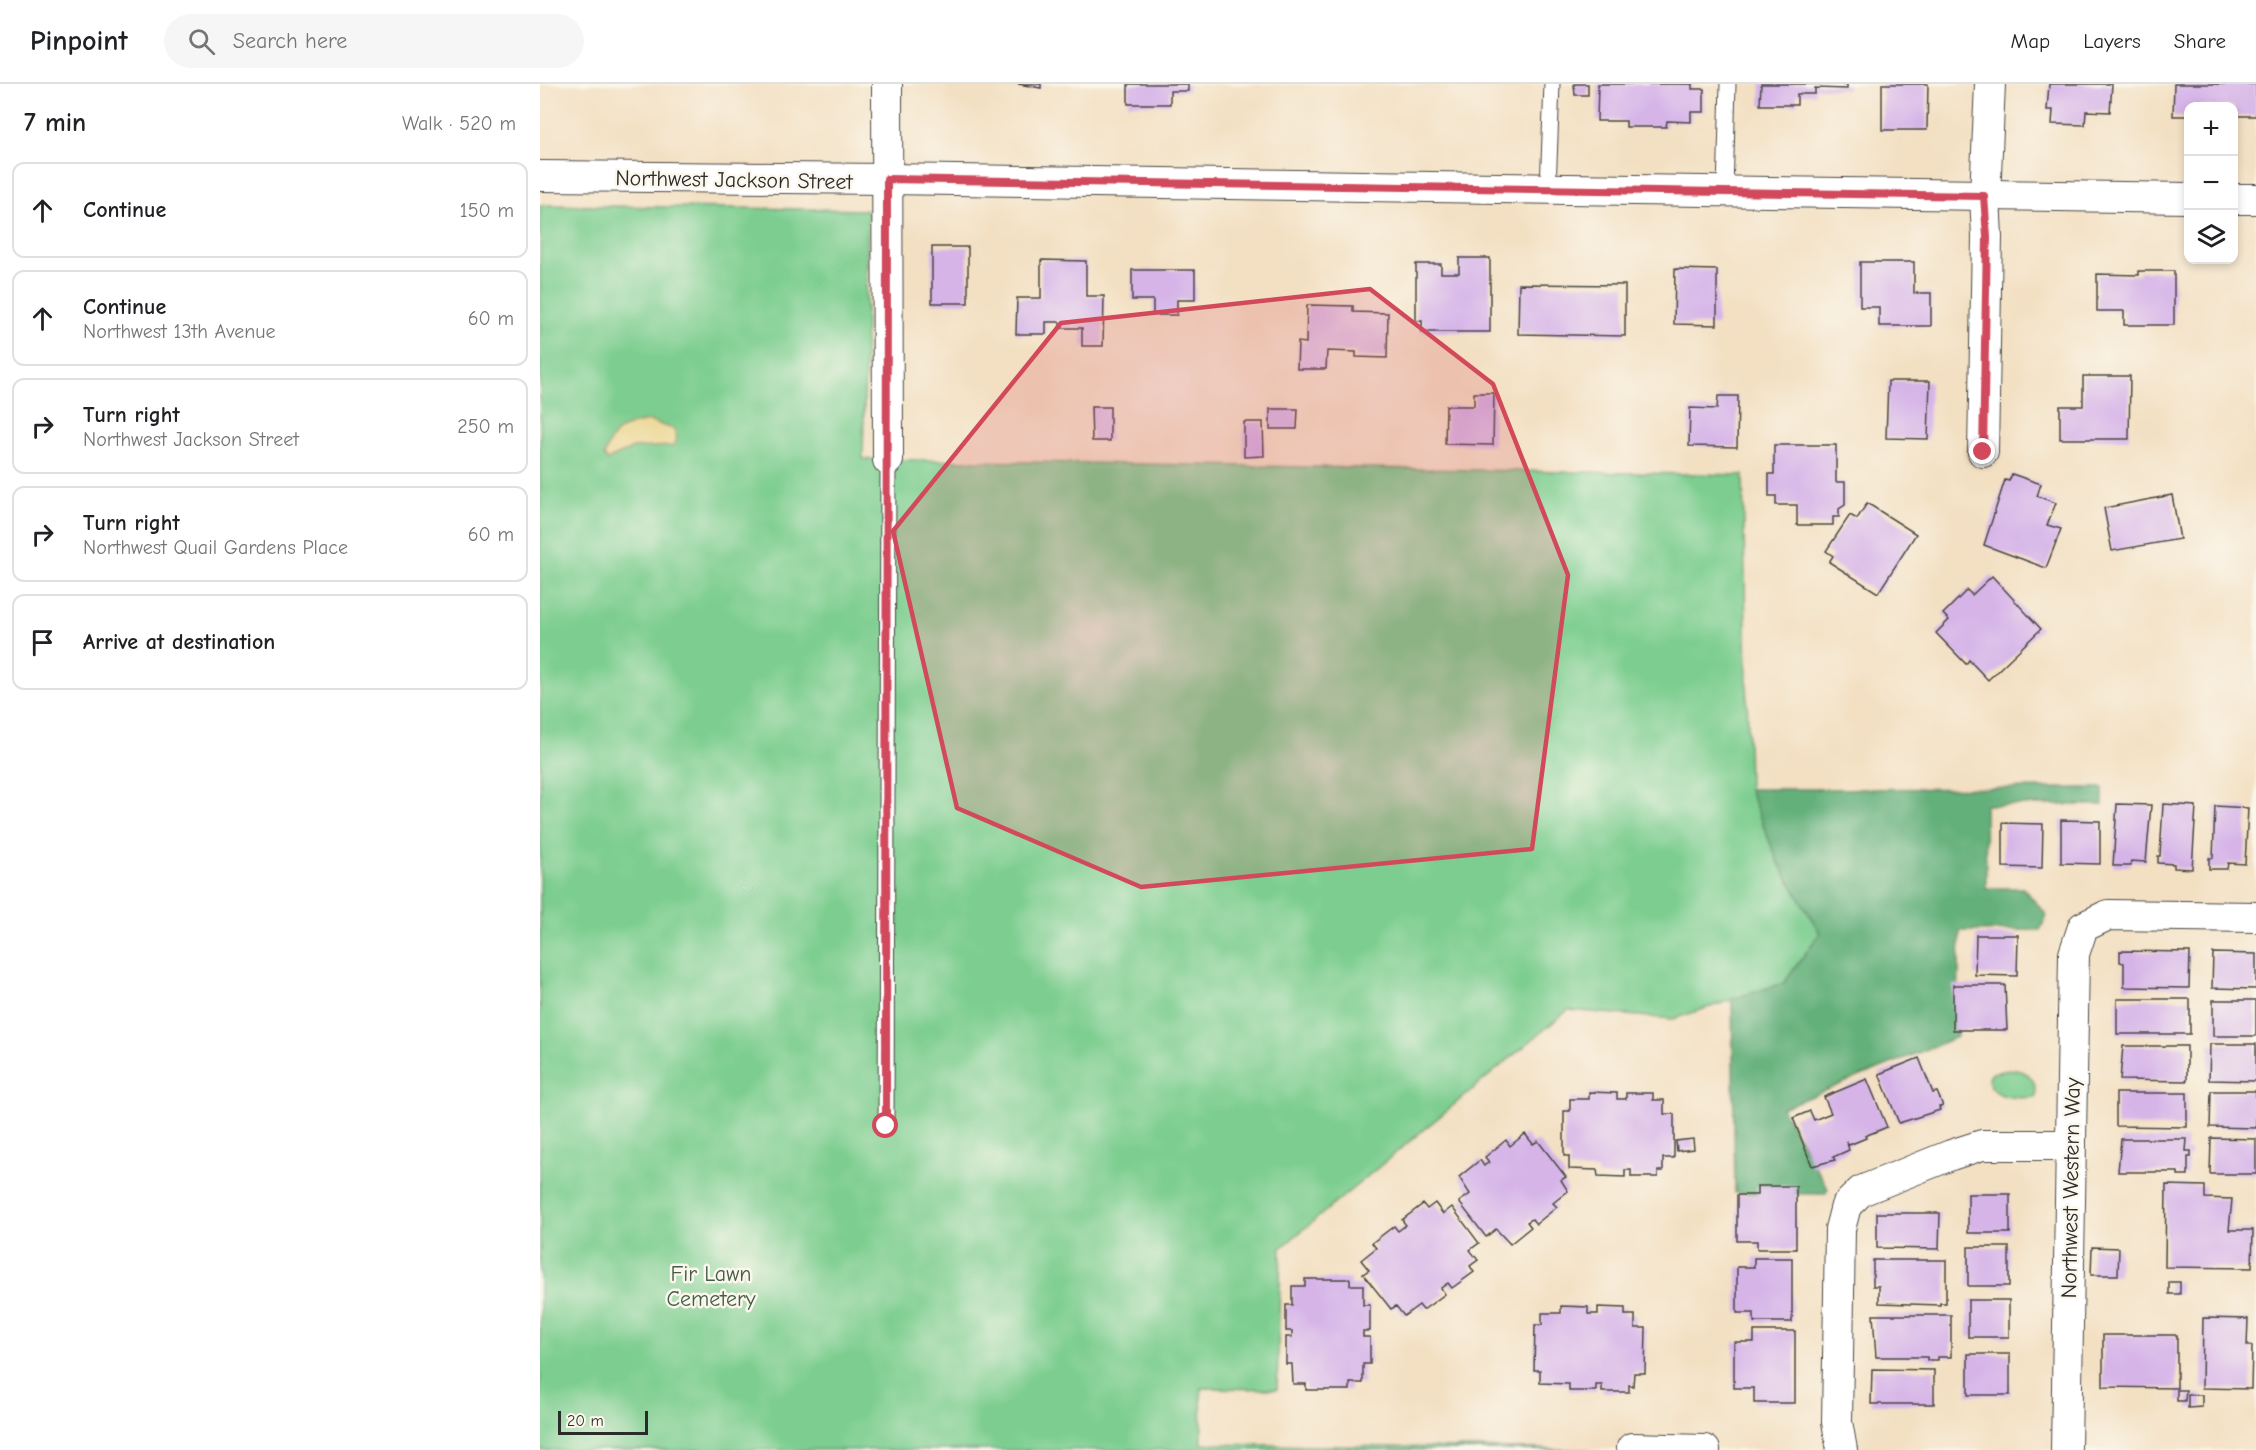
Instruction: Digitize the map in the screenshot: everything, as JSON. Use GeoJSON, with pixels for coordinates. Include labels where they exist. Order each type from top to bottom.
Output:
{"type":"FeatureCollection","features":[{"type":"Feature","properties":{"kind":"street"},"geometry":{"type":"LineString","coordinates":[[887,84],[888,460]]}},
{"type":"Feature","properties":{"kind":"street"},"geometry":{"type":"LineString","coordinates":[[1983,452],[1987,237],[1984,196],[1990,84]]}},
{"type":"Feature","properties":{"kind":"street","name":"Northwest Jackson Street"},"geometry":{"type":"LineString","coordinates":[[540,176],[2184,198]]}},
{"type":"Feature","properties":{"kind":"street"},"geometry":{"type":"LineString","coordinates":[[2238,199],[2256,200]]}},
{"type":"Feature","properties":{"kind":"street","name":"Northwest Western Way"},"geometry":{"type":"LineString","coordinates":[[2066,1450],[2074,954],[2083,927],[2108,915],[2256,918]]}},
{"type":"Feature","properties":{"kind":"street"},"geometry":{"type":"LineString","coordinates":[[1842,1450],[1837,1422],[1840,1229],[1846,1206],[1862,1191],[1982,1145],[2071,1145]]}},
{"type":"Feature","properties":{"kind":"street"},"geometry":{"type":"LineString","coordinates":[[1632,1448],[1705,1450]]}},
{"type":"Feature","properties":{"kind":"lane"},"geometry":{"type":"LineString","coordinates":[[1548,189],[1552,84]]}},
{"type":"Feature","properties":{"kind":"lane"},"geometry":{"type":"LineString","coordinates":[[1725,192],[1728,84]]}},
{"type":"Feature","properties":{"kind":"lane"},"geometry":{"type":"LineString","coordinates":[[886,1126],[888,460]]}},
{"type":"Feature","properties":{"kind":"highlighted area"},"geometry":{"type":"Polygon","coordinates":[[[1370,289],[1493,384],[1568,575],[1532,849],[1141,887],[957,808],[893,531],[1061,323],[1370,289]]]}},
{"type":"Feature","properties":{"kind":"green space","name":"Fir Lawn Cemetery"},"geometry":{"type":"Polygon","coordinates":[[[540,205],[868,210],[863,459],[1743,475],[1749,789],[1777,860],[1821,933],[1784,983],[1673,1019],[1568,1010],[1281,1248],[1277,1389],[1201,1388],[1202,1444],[1590,1450],[540,1450],[540,205]]]}},
{"type":"Feature","properties":{"kind":"green space"},"geometry":{"type":"Polygon","coordinates":[[[2103,788],[2103,805],[1985,805],[1986,888],[2023,888],[2047,915],[2040,930],[1960,931],[1957,1037],[1782,1108],[1828,1189],[1825,1194],[1735,1193],[1732,999],[1784,983],[1820,933],[1777,860],[1749,789],[2103,788]]]}},
{"type":"Feature","properties":{"kind":"green space"},"geometry":{"type":"Polygon","coordinates":[[[2016,1069],[2026,1073],[2032,1079],[2036,1097],[2008,1097],[1991,1087],[1988,1080],[1992,1073],[2016,1069]]]}},
{"type":"Feature","properties":{"kind":"sand"},"geometry":{"type":"Polygon","coordinates":[[[649,421],[674,429],[677,439],[673,446],[633,448],[607,460],[604,456],[607,447],[619,430],[632,424],[649,421]]]}},
{"type":"Feature","properties":{"kind":"building"},"geometry":{"type":"Polygon","coordinates":[[[1018,84],[1041,84],[1041,88],[1018,84]]]}},
{"type":"Feature","properties":{"kind":"building"},"geometry":{"type":"Polygon","coordinates":[[[1128,84],[1188,84],[1188,91],[1170,91],[1170,104],[1128,104],[1128,84]]]}},
{"type":"Feature","properties":{"kind":"building"},"geometry":{"type":"Polygon","coordinates":[[[1574,84],[1588,84],[1588,95],[1575,95],[1574,84]]]}},
{"type":"Feature","properties":{"kind":"building"},"geometry":{"type":"Polygon","coordinates":[[[1598,84],[1692,84],[1692,89],[1704,89],[1704,112],[1691,112],[1691,122],[1667,121],[1666,127],[1626,127],[1626,121],[1597,121],[1598,84]]]}},
{"type":"Feature","properties":{"kind":"building"},"geometry":{"type":"Polygon","coordinates":[[[1761,84],[1847,84],[1847,89],[1815,88],[1815,94],[1797,94],[1797,105],[1760,105],[1761,84]]]}},
{"type":"Feature","properties":{"kind":"building"},"geometry":{"type":"Polygon","coordinates":[[[1882,84],[1928,84],[1927,130],[1882,130],[1882,84]]]}},
{"type":"Feature","properties":{"kind":"building"},"geometry":{"type":"Polygon","coordinates":[[[2049,84],[2112,84],[2110,112],[2086,111],[2085,125],[2052,124],[2053,110],[2047,110],[2049,84]]]}},
{"type":"Feature","properties":{"kind":"building"},"geometry":{"type":"Polygon","coordinates":[[[2174,84],[2256,84],[2256,116],[2238,116],[2238,102],[2184,102],[2184,116],[2173,116],[2174,84]]]}},
{"type":"Feature","properties":{"kind":"building"},"geometry":{"type":"Polygon","coordinates":[[[932,247],[968,247],[968,303],[932,303],[932,247]]]}},
{"type":"Feature","properties":{"kind":"building"},"geometry":{"type":"Polygon","coordinates":[[[1459,258],[1490,258],[1490,332],[1422,332],[1422,321],[1416,321],[1416,264],[1441,264],[1441,273],[1459,273],[1459,258]]]}},
{"type":"Feature","properties":{"kind":"building"},"geometry":{"type":"Polygon","coordinates":[[[1041,260],[1086,261],[1086,296],[1104,296],[1103,346],[1082,346],[1082,328],[1060,328],[1060,322],[1046,322],[1046,334],[1016,334],[1017,298],[1041,298],[1041,260]]]}},
{"type":"Feature","properties":{"kind":"building"},"geometry":{"type":"Polygon","coordinates":[[[1860,262],[1914,262],[1914,293],[1931,293],[1931,326],[1879,326],[1879,307],[1860,307],[1860,262]]]}},
{"type":"Feature","properties":{"kind":"building"},"geometry":{"type":"Polygon","coordinates":[[[1675,269],[1717,270],[1717,325],[1674,324],[1675,269]]]}},
{"type":"Feature","properties":{"kind":"building"},"geometry":{"type":"Polygon","coordinates":[[[1132,270],[1195,270],[1195,300],[1177,300],[1177,315],[1153,315],[1153,300],[1132,300],[1132,270]]]}},
{"type":"Feature","properties":{"kind":"building"},"geometry":{"type":"Polygon","coordinates":[[[2139,271],[2174,271],[2174,325],[2124,325],[2124,311],[2097,311],[2097,274],[2139,275],[2139,271]]]}},
{"type":"Feature","properties":{"kind":"building"},"geometry":{"type":"Polygon","coordinates":[[[1519,284],[1625,285],[1625,336],[1518,334],[1519,284]]]}},
{"type":"Feature","properties":{"kind":"building"},"geometry":{"type":"Polygon","coordinates":[[[1307,305],[1353,306],[1353,312],[1388,313],[1387,358],[1356,357],[1356,352],[1327,351],[1326,369],[1297,369],[1298,342],[1306,343],[1307,305]]]}},
{"type":"Feature","properties":{"kind":"building"},"geometry":{"type":"Polygon","coordinates":[[[2083,376],[2130,376],[2129,439],[2060,439],[2060,406],[2083,406],[2083,376]]]}},
{"type":"Feature","properties":{"kind":"building"},"geometry":{"type":"Polygon","coordinates":[[[1888,381],[1930,381],[1928,439],[1886,438],[1888,381]]]}},
{"type":"Feature","properties":{"kind":"building"},"geometry":{"type":"Polygon","coordinates":[[[1474,393],[1494,393],[1493,445],[1445,444],[1446,406],[1474,406],[1474,393]]]}},
{"type":"Feature","properties":{"kind":"building"},"geometry":{"type":"Polygon","coordinates":[[[1718,396],[1738,396],[1737,447],[1689,446],[1690,408],[1717,409],[1718,396]]]}},
{"type":"Feature","properties":{"kind":"building"},"geometry":{"type":"Polygon","coordinates":[[[1091,407],[1110,407],[1110,441],[1092,441],[1091,407]]]}},
{"type":"Feature","properties":{"kind":"building"},"geometry":{"type":"Polygon","coordinates":[[[1270,409],[1298,409],[1297,429],[1270,429],[1270,409]]]}},
{"type":"Feature","properties":{"kind":"building"},"geometry":{"type":"Polygon","coordinates":[[[1244,422],[1263,422],[1264,456],[1244,457],[1244,422]]]}},
{"type":"Feature","properties":{"kind":"building"},"geometry":{"type":"Polygon","coordinates":[[[1774,445],[1836,445],[1836,482],[1845,482],[1845,505],[1839,509],[1839,517],[1833,517],[1833,525],[1797,525],[1797,505],[1776,505],[1776,496],[1769,496],[1769,474],[1774,474],[1774,445]]]}},
{"type":"Feature","properties":{"kind":"building"},"geometry":{"type":"Polygon","coordinates":[[[2012,474],[2041,484],[2037,496],[2056,503],[2047,525],[2061,529],[2046,568],[1984,545],[2005,480],[2009,481],[2012,474]]]}},
{"type":"Feature","properties":{"kind":"building"},"geometry":{"type":"Polygon","coordinates":[[[2172,495],[2180,539],[2112,551],[2104,508],[2172,495]]]}},
{"type":"Feature","properties":{"kind":"building"},"geometry":{"type":"Polygon","coordinates":[[[1867,503],[1916,534],[1878,593],[1829,562],[1833,556],[1826,551],[1850,515],[1857,519],[1867,503]]]}},
{"type":"Feature","properties":{"kind":"building"},"geometry":{"type":"Polygon","coordinates":[[[1992,576],[2041,629],[1988,680],[1969,660],[1966,664],[1936,633],[1949,620],[1943,614],[1967,590],[1972,595],[1992,576]]]}},
{"type":"Feature","properties":{"kind":"building"},"geometry":{"type":"Polygon","coordinates":[[[2117,804],[2151,805],[2146,862],[2131,861],[2130,866],[2113,866],[2117,804]]]}},
{"type":"Feature","properties":{"kind":"building"},"geometry":{"type":"Polygon","coordinates":[[[2163,804],[2196,806],[2192,869],[2174,868],[2174,864],[2158,863],[2163,804]]]}},
{"type":"Feature","properties":{"kind":"building"},"geometry":{"type":"Polygon","coordinates":[[[2215,806],[2248,808],[2245,864],[2228,863],[2227,869],[2209,869],[2209,858],[2213,858],[2215,806]]]}},
{"type":"Feature","properties":{"kind":"building"},"geometry":{"type":"Polygon","coordinates":[[[2061,820],[2100,821],[2100,864],[2061,863],[2061,820]]]}},
{"type":"Feature","properties":{"kind":"building"},"geometry":{"type":"Polygon","coordinates":[[[2003,823],[2043,824],[2042,868],[2003,867],[2003,823]]]}},
{"type":"Feature","properties":{"kind":"building"},"geometry":{"type":"Polygon","coordinates":[[[1976,935],[2018,935],[2017,976],[1975,975],[1976,935]]]}},
{"type":"Feature","properties":{"kind":"building"},"geometry":{"type":"Polygon","coordinates":[[[2120,951],[2190,952],[2189,988],[2124,987],[2124,963],[2120,962],[2120,951]]]}},
{"type":"Feature","properties":{"kind":"building"},"geometry":{"type":"Polygon","coordinates":[[[2213,953],[2256,954],[2256,989],[2212,988],[2213,953]]]}},
{"type":"Feature","properties":{"kind":"building"},"geometry":{"type":"Polygon","coordinates":[[[1953,985],[2005,985],[2007,1030],[1953,1030],[1953,985]]]}},
{"type":"Feature","properties":{"kind":"building"},"geometry":{"type":"Polygon","coordinates":[[[2117,999],[2190,999],[2190,1034],[2117,1034],[2117,999]]]}},
{"type":"Feature","properties":{"kind":"building"},"geometry":{"type":"Polygon","coordinates":[[[2213,1000],[2256,1000],[2256,1036],[2213,1036],[2213,1000]]]}},
{"type":"Feature","properties":{"kind":"building"},"geometry":{"type":"Polygon","coordinates":[[[2210,1044],[2256,1044],[2256,1081],[2209,1080],[2210,1044]]]}},
{"type":"Feature","properties":{"kind":"building"},"geometry":{"type":"Polygon","coordinates":[[[2123,1046],[2187,1046],[2187,1081],[2120,1080],[2123,1046]]]}},
{"type":"Feature","properties":{"kind":"building"},"geometry":{"type":"Polygon","coordinates":[[[1919,1058],[1933,1093],[1937,1092],[1943,1106],[1939,1107],[1940,1110],[1899,1123],[1879,1074],[1919,1058]]]}},
{"type":"Feature","properties":{"kind":"building"},"geometry":{"type":"Polygon","coordinates":[[[1867,1079],[1887,1127],[1849,1145],[1847,1143],[1849,1150],[1833,1157],[1835,1160],[1812,1166],[1793,1118],[1810,1111],[1814,1120],[1831,1113],[1824,1097],[1867,1079]]]}},
{"type":"Feature","properties":{"kind":"building"},"geometry":{"type":"Polygon","coordinates":[[[2211,1091],[2256,1091],[2256,1128],[2210,1127],[2211,1091]]]}},
{"type":"Feature","properties":{"kind":"building"},"geometry":{"type":"Polygon","coordinates":[[[1589,1092],[1617,1093],[1617,1099],[1626,1099],[1626,1093],[1653,1093],[1653,1100],[1664,1100],[1664,1114],[1674,1114],[1674,1158],[1663,1158],[1663,1171],[1658,1171],[1658,1177],[1631,1177],[1631,1170],[1625,1170],[1625,1177],[1598,1176],[1597,1170],[1569,1169],[1569,1156],[1564,1156],[1564,1111],[1570,1111],[1570,1099],[1589,1099],[1589,1092]]]}},
{"type":"Feature","properties":{"kind":"building"},"geometry":{"type":"Polygon","coordinates":[[[2116,1093],[2187,1093],[2187,1127],[2116,1126],[2116,1093]]]}},
{"type":"Feature","properties":{"kind":"building"},"geometry":{"type":"Polygon","coordinates":[[[1525,1134],[1533,1144],[1538,1141],[1566,1177],[1561,1180],[1568,1191],[1553,1203],[1557,1207],[1536,1224],[1532,1219],[1527,1222],[1531,1227],[1510,1244],[1496,1229],[1486,1237],[1459,1202],[1470,1194],[1459,1177],[1480,1160],[1484,1166],[1489,1162],[1485,1157],[1506,1140],[1510,1146],[1525,1134]]]}},
{"type":"Feature","properties":{"kind":"building"},"geometry":{"type":"Polygon","coordinates":[[[2211,1138],[2256,1139],[2256,1174],[2210,1174],[2211,1138]]]}},
{"type":"Feature","properties":{"kind":"building"},"geometry":{"type":"Polygon","coordinates":[[[1693,1139],[1694,1149],[1677,1151],[1676,1141],[1693,1139]]]}},
{"type":"Feature","properties":{"kind":"building"},"geometry":{"type":"Polygon","coordinates":[[[2121,1139],[2187,1139],[2186,1151],[2191,1151],[2191,1157],[2188,1157],[2188,1175],[2178,1175],[2178,1172],[2118,1172],[2121,1139]]]}},
{"type":"Feature","properties":{"kind":"building"},"geometry":{"type":"Polygon","coordinates":[[[2166,1185],[2205,1186],[2205,1198],[2232,1199],[2229,1230],[2253,1230],[2252,1268],[2165,1267],[2166,1185]]]}},
{"type":"Feature","properties":{"kind":"building"},"geometry":{"type":"Polygon","coordinates":[[[1757,1186],[1796,1186],[1796,1249],[1757,1249],[1757,1241],[1737,1241],[1737,1195],[1757,1195],[1757,1186]]]}},
{"type":"Feature","properties":{"kind":"building"},"geometry":{"type":"Polygon","coordinates":[[[1968,1194],[2010,1194],[2010,1233],[1968,1233],[1968,1194]]]}},
{"type":"Feature","properties":{"kind":"building"},"geometry":{"type":"Polygon","coordinates":[[[1435,1203],[1443,1214],[1452,1207],[1479,1243],[1470,1250],[1478,1260],[1470,1266],[1474,1272],[1452,1288],[1448,1283],[1441,1288],[1445,1294],[1423,1310],[1419,1305],[1404,1316],[1396,1306],[1391,1309],[1363,1274],[1369,1270],[1361,1260],[1376,1248],[1372,1243],[1394,1226],[1398,1231],[1406,1225],[1402,1220],[1423,1204],[1427,1209],[1435,1203]]]}},
{"type":"Feature","properties":{"kind":"building"},"geometry":{"type":"Polygon","coordinates":[[[1877,1213],[1940,1213],[1939,1249],[1877,1248],[1877,1213]]]}},
{"type":"Feature","properties":{"kind":"building"},"geometry":{"type":"Polygon","coordinates":[[[1968,1247],[2009,1247],[2009,1286],[1968,1286],[1968,1247]]]}},
{"type":"Feature","properties":{"kind":"building"},"geometry":{"type":"Polygon","coordinates":[[[2092,1247],[2119,1248],[2118,1275],[2091,1275],[2092,1247]]]}},
{"type":"Feature","properties":{"kind":"building"},"geometry":{"type":"Polygon","coordinates":[[[1754,1258],[1792,1258],[1792,1322],[1754,1322],[1754,1313],[1737,1313],[1737,1267],[1754,1267],[1754,1258]]]}},
{"type":"Feature","properties":{"kind":"building"},"geometry":{"type":"Polygon","coordinates":[[[1873,1260],[1946,1260],[1946,1303],[1940,1303],[1940,1305],[1879,1303],[1879,1286],[1873,1286],[1873,1260]]]}},
{"type":"Feature","properties":{"kind":"building"},"geometry":{"type":"Polygon","coordinates":[[[1305,1279],[1350,1279],[1350,1285],[1363,1285],[1363,1305],[1370,1305],[1370,1331],[1363,1331],[1363,1337],[1370,1337],[1370,1364],[1363,1364],[1363,1383],[1350,1383],[1350,1390],[1306,1390],[1306,1384],[1293,1384],[1292,1364],[1286,1364],[1286,1337],[1292,1337],[1292,1331],[1286,1331],[1286,1305],[1292,1305],[1292,1286],[1305,1286],[1305,1279]]]}},
{"type":"Feature","properties":{"kind":"building"},"geometry":{"type":"Polygon","coordinates":[[[2169,1282],[2180,1282],[2180,1294],[2169,1294],[2169,1282]]]}},
{"type":"Feature","properties":{"kind":"building"},"geometry":{"type":"Polygon","coordinates":[[[1968,1300],[2009,1300],[2009,1337],[1968,1337],[1968,1300]]]}},
{"type":"Feature","properties":{"kind":"building"},"geometry":{"type":"Polygon","coordinates":[[[1561,1306],[1588,1307],[1588,1314],[1598,1314],[1598,1307],[1625,1308],[1625,1315],[1635,1315],[1635,1328],[1646,1328],[1645,1373],[1634,1373],[1633,1386],[1629,1385],[1629,1392],[1602,1392],[1602,1385],[1596,1385],[1596,1391],[1569,1391],[1569,1384],[1540,1383],[1540,1370],[1534,1370],[1535,1325],[1542,1325],[1542,1313],[1561,1313],[1561,1306]]]}},
{"type":"Feature","properties":{"kind":"building"},"geometry":{"type":"Polygon","coordinates":[[[1873,1315],[1951,1315],[1951,1357],[1927,1360],[1927,1357],[1876,1357],[1873,1315]]]}},
{"type":"Feature","properties":{"kind":"building"},"geometry":{"type":"Polygon","coordinates":[[[2203,1318],[2248,1319],[2247,1346],[2252,1346],[2251,1389],[2202,1388],[2203,1318]]]}},
{"type":"Feature","properties":{"kind":"building"},"geometry":{"type":"Polygon","coordinates":[[[1754,1331],[1795,1331],[1795,1403],[1754,1403],[1754,1388],[1734,1388],[1734,1342],[1754,1342],[1754,1331]]]}},
{"type":"Feature","properties":{"kind":"building"},"geometry":{"type":"Polygon","coordinates":[[[2103,1335],[2177,1335],[2177,1388],[2103,1387],[2103,1335]]]}},
{"type":"Feature","properties":{"kind":"building"},"geometry":{"type":"Polygon","coordinates":[[[1968,1354],[2010,1354],[2010,1395],[1968,1395],[1968,1354]]]}},
{"type":"Feature","properties":{"kind":"building"},"geometry":{"type":"Polygon","coordinates":[[[1872,1369],[1934,1370],[1934,1404],[1871,1404],[1872,1369]]]}},
{"type":"Feature","properties":{"kind":"building"},"geometry":{"type":"Polygon","coordinates":[[[2177,1390],[2186,1390],[2185,1401],[2177,1401],[2177,1390]]]}},
{"type":"Feature","properties":{"kind":"building"},"geometry":{"type":"Polygon","coordinates":[[[2188,1395],[2202,1395],[2202,1407],[2188,1408],[2188,1395]]]}},
{"type":"Feature","properties":{"kind":"route"},"geometry":{"type":"LineString","coordinates":[[886,1126],[887,179],[1984,196],[1987,237],[1983,452]]}}]}
